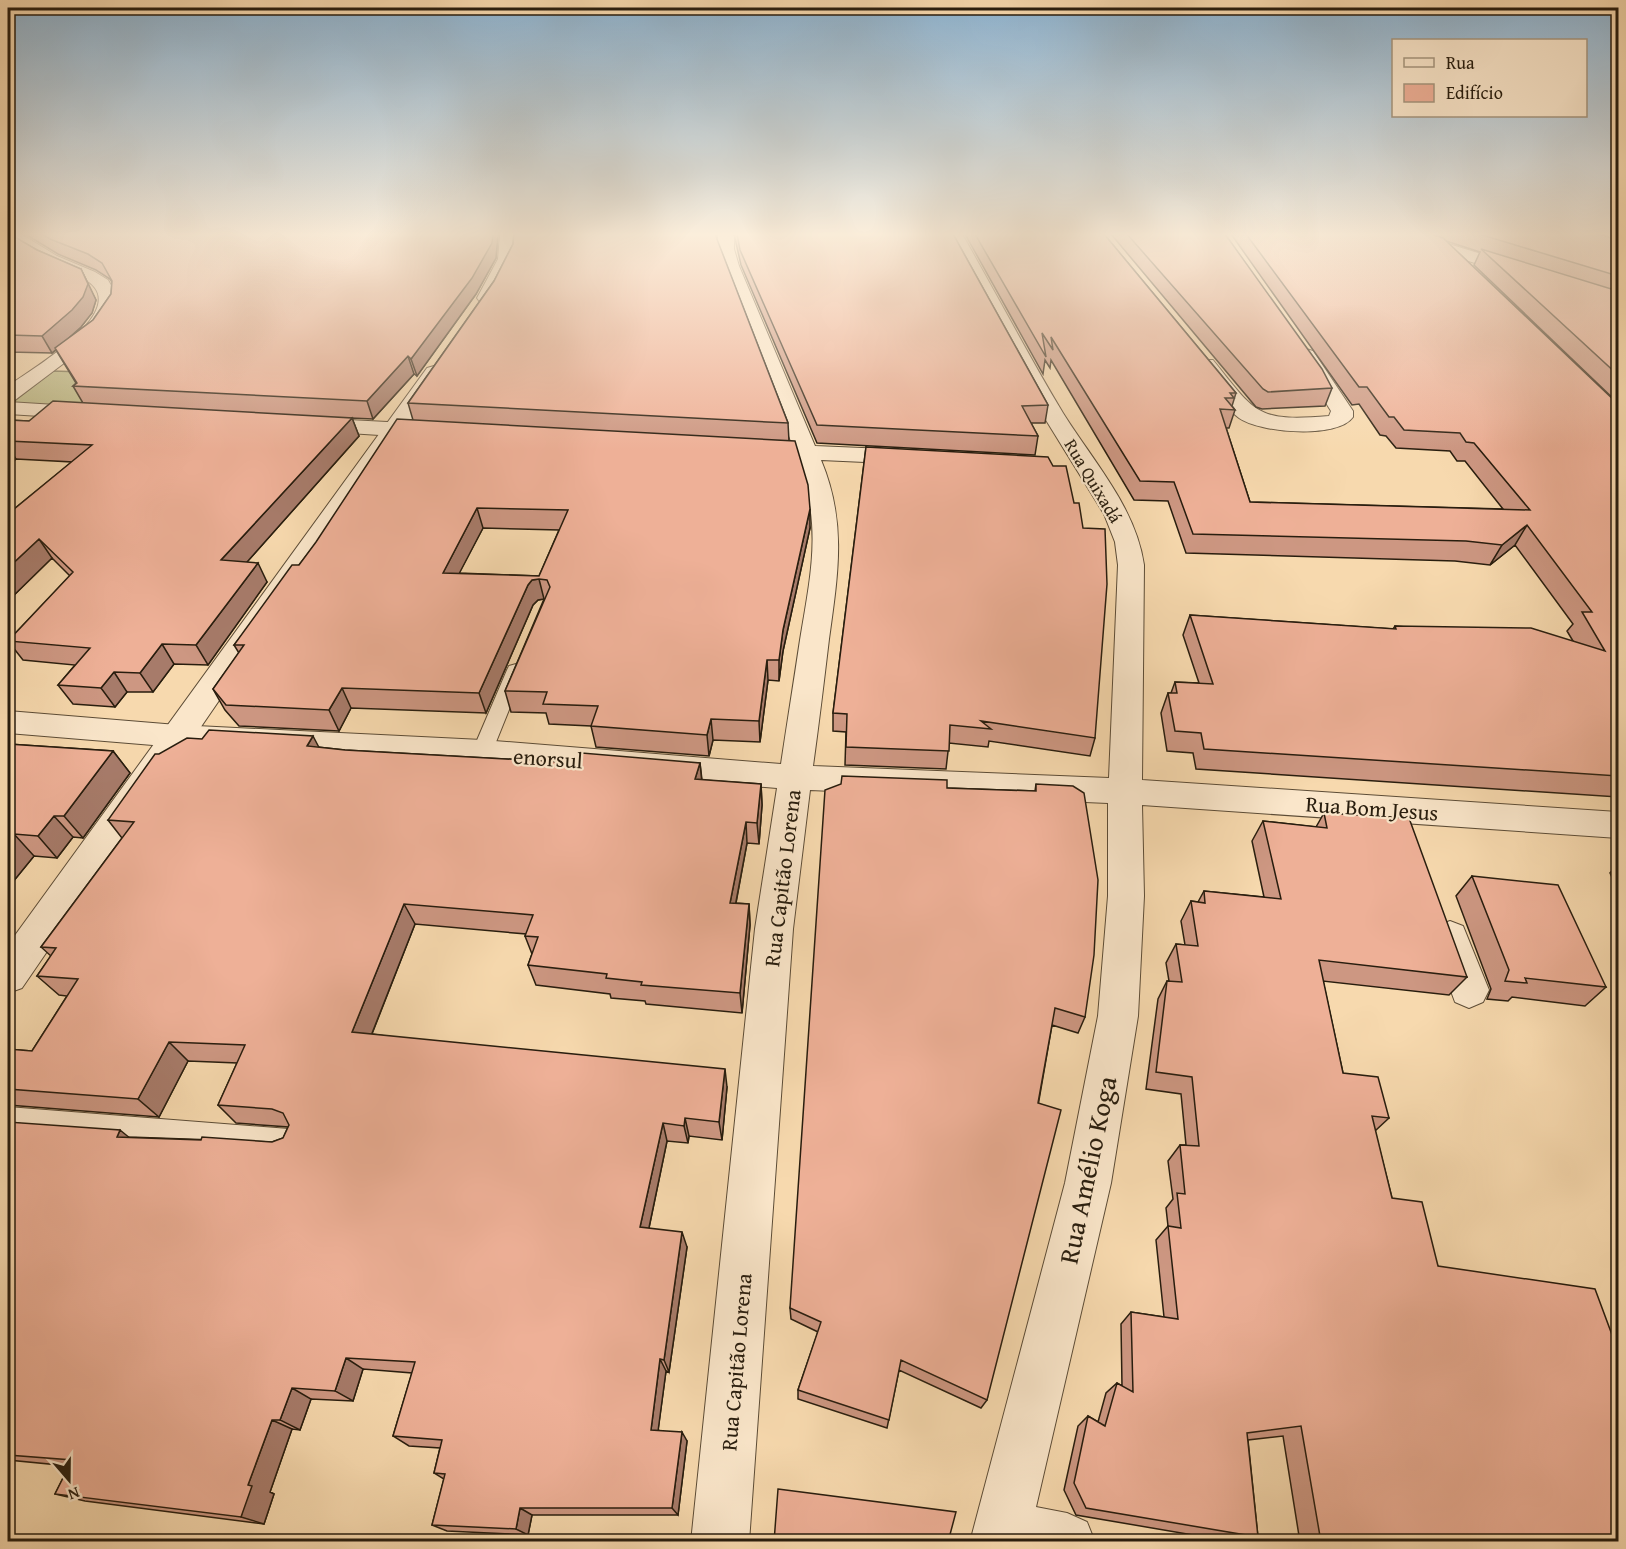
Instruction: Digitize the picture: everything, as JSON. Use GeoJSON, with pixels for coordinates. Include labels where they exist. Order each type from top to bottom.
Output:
{"type":"FeatureCollection","features":[{"type":"Feature","properties":{"kind":"street"},"geometry":{"type":"LineString","coordinates":[[8,396],[93,332],[108,306]]}},
{"type":"Feature","properties":{"kind":"street"},"geometry":{"type":"LineString","coordinates":[[474,315],[480,306]]}},
{"type":"Feature","properties":{"kind":"street","name":"Rua Capitão Lorena"},"geometry":{"type":"LineString","coordinates":[[720,1542],[774,929],[826,561],[826,510],[806,452],[747,306]]}},
{"type":"Feature","properties":{"kind":"street","name":"Rua Quixadá"},"geometry":{"type":"LineString","coordinates":[[994,306],[1052,412],[1073,466],[1116,514],[1128,542],[1131,565],[1125,791]]}},
{"type":"Feature","properties":{"kind":"street"},"geometry":{"type":"LineString","coordinates":[[1196,352],[1247,414],[1260,420],[1335,422],[1342,417],[1342,411],[1327,385],[1293,338]]}},
{"type":"Feature","properties":{"kind":"street"},"geometry":{"type":"LineString","coordinates":[[8,976],[448,353]]}},
{"type":"Feature","properties":{"kind":"street"},"geometry":{"type":"LineString","coordinates":[[8,408],[113,414]]}},
{"type":"Feature","properties":{"kind":"street"},"geometry":{"type":"LineString","coordinates":[[290,424],[442,432]]}},
{"type":"Feature","properties":{"kind":"street"},"geometry":{"type":"LineString","coordinates":[[759,449],[934,459]]}},
{"type":"Feature","properties":{"kind":"street","name":"enorsul"},"geometry":{"type":"LineString","coordinates":[[8,722],[177,736],[482,752],[795,777],[1125,791]]}},
{"type":"Feature","properties":{"kind":"street","name":"Rua Bom Jesus"},"geometry":{"type":"LineString","coordinates":[[1125,791],[1618,825]]}},
{"type":"Feature","properties":{"kind":"street","name":"Rua Amélio Koga"},"geometry":{"type":"LineString","coordinates":[[1001,1535],[1088,1183],[1118,1016],[1126,896],[1125,791]]}},
{"type":"Feature","properties":{"kind":"street"},"geometry":{"type":"LineString","coordinates":[[1405,811],[1417,844]]}},
{"type":"Feature","properties":{"kind":"street"},"geometry":{"type":"LineString","coordinates":[[1437,900],[1469,990]]}},
{"type":"Feature","properties":{"kind":"street"},"geometry":{"type":"LineString","coordinates":[[1001,1535],[1067,1542]]}},
{"type":"Feature","properties":{"kind":"lane"},"geometry":{"type":"LineString","coordinates":[[482,752],[525,648]]}},
{"type":"Feature","properties":{"kind":"lane"},"geometry":{"type":"LineString","coordinates":[[8,1121],[290,1143]]}},
{"type":"Feature","properties":{"kind":"shaded area"},"geometry":{"type":"Polygon","coordinates":[[[53,371],[84,372],[100,377],[81,410],[8,406],[53,371]]]}},
{"type":"Feature","properties":{"kind":"building"},"geometry":{"type":"Polygon","coordinates":[[[8,306],[75,306],[42,336],[8,335],[8,306]]]}},
{"type":"Feature","properties":{"kind":"building"},"geometry":{"type":"Polygon","coordinates":[[[102,306],[451,306],[411,359],[408,356],[367,401],[73,386],[77,383],[55,348],[93,320],[102,306]]]}},
{"type":"Feature","properties":{"kind":"building"},"geometry":{"type":"Polygon","coordinates":[[[476,306],[743,306],[788,423],[408,403],[476,306]]]}},
{"type":"Feature","properties":{"kind":"building"},"geometry":{"type":"Polygon","coordinates":[[[765,306],[993,306],[1048,405],[1022,406],[1038,436],[817,425],[765,306]]]}},
{"type":"Feature","properties":{"kind":"building"},"geometry":{"type":"Polygon","coordinates":[[[1017,306],[1164,306],[1236,393],[1230,393],[1234,398],[1225,398],[1235,410],[1220,409],[1250,502],[1530,510],[1474,443],[1466,442],[1460,433],[1404,430],[1394,417],[1389,417],[1367,387],[1359,387],[1299,306],[1515,306],[1618,404],[1618,776],[1204,749],[1201,733],[1175,731],[1168,693],[1177,693],[1175,682],[1213,684],[1190,615],[1396,629],[1395,626],[1531,628],[1605,651],[1582,612],[1592,612],[1527,525],[1502,545],[1466,541],[1193,534],[1174,482],[1140,481],[1051,337],[1053,350],[1042,333],[1046,357],[1017,306]]]}},
{"type":"Feature","properties":{"kind":"building"},"geometry":{"type":"Polygon","coordinates":[[[1190,306],[1277,306],[1322,369],[1332,388],[1268,392],[1190,306]]]}},
{"type":"Feature","properties":{"kind":"building"},"geometry":{"type":"Polygon","coordinates":[[[1543,306],[1618,306],[1618,375],[1543,306]]]}},
{"type":"Feature","properties":{"kind":"building"},"geometry":{"type":"Polygon","coordinates":[[[53,401],[352,418],[221,560],[258,563],[196,645],[162,644],[140,673],[114,672],[101,688],[58,685],[90,648],[8,641],[73,572],[39,539],[8,568],[8,514],[92,445],[8,441],[8,420],[29,421],[53,401]]]}},
{"type":"Feature","properties":{"kind":"building"},"geometry":{"type":"Polygon","coordinates":[[[397,419],[795,441],[808,485],[810,509],[783,630],[779,660],[767,660],[759,721],[711,719],[707,735],[591,726],[598,706],[543,704],[547,692],[505,691],[550,587],[547,580],[539,579],[532,580],[528,585],[479,693],[342,688],[329,710],[226,705],[213,689],[244,645],[234,645],[292,565],[299,565],[397,419]],[[477,508],[443,573],[539,576],[568,510],[477,508]]]}},
{"type":"Feature","properties":{"kind":"building"},"geometry":{"type":"Polygon","coordinates":[[[866,447],[1048,457],[1053,466],[1066,466],[1074,503],[1079,503],[1083,528],[1105,529],[1107,584],[1095,738],[981,721],[991,729],[950,725],[949,751],[846,747],[847,714],[833,713],[866,447]]]}},
{"type":"Feature","properties":{"kind":"building"},"geometry":{"type":"Polygon","coordinates":[[[209,730],[313,736],[307,746],[345,750],[579,763],[582,753],[700,763],[695,779],[761,784],[757,823],[746,822],[730,903],[749,904],[740,993],[641,985],[642,982],[606,978],[607,974],[528,965],[538,937],[525,936],[533,915],[404,904],[352,1032],[725,1069],[719,1122],[685,1118],[684,1126],[663,1123],[640,1227],[682,1232],[664,1360],[660,1359],[651,1430],[682,1432],[672,1508],[520,1508],[516,1529],[432,1525],[445,1474],[434,1473],[442,1440],[393,1436],[415,1362],[346,1358],[335,1391],[292,1388],[280,1420],[272,1420],[248,1485],[252,1486],[241,1517],[55,1494],[72,1460],[8,1455],[8,1122],[120,1130],[117,1137],[201,1140],[202,1137],[272,1142],[283,1138],[289,1125],[283,1113],[272,1109],[218,1105],[245,1045],[169,1042],[138,1099],[8,1089],[8,1049],[32,1051],[78,979],[37,976],[56,948],[41,947],[134,822],[108,820],[155,754],[187,738],[202,739],[209,730]]]}},
{"type":"Feature","properties":{"kind":"building"},"geometry":{"type":"Polygon","coordinates":[[[8,744],[113,751],[64,816],[54,816],[38,836],[14,834],[8,842],[8,744]]]}},
{"type":"Feature","properties":{"kind":"building"},"geometry":{"type":"Polygon","coordinates":[[[842,776],[947,780],[947,788],[1036,791],[1036,784],[1073,786],[1084,793],[1098,880],[1094,955],[1085,1017],[1055,1008],[1038,1103],[1061,1110],[987,1400],[901,1360],[889,1420],[798,1390],[821,1322],[790,1308],[825,790],[841,784],[842,776]]]}},
{"type":"Feature","properties":{"kind":"building"},"geometry":{"type":"Polygon","coordinates":[[[1324,813],[1409,818],[1467,977],[1319,960],[1343,1073],[1378,1077],[1389,1118],[1372,1116],[1392,1198],[1422,1202],[1438,1266],[1595,1289],[1618,1351],[1618,1542],[1321,1542],[1301,1426],[1247,1433],[1258,1537],[1086,1508],[1074,1483],[1088,1416],[1105,1426],[1117,1383],[1133,1392],[1131,1312],[1178,1319],[1168,1226],[1181,1228],[1177,1193],[1185,1194],[1180,1145],[1199,1146],[1192,1077],[1156,1072],[1167,981],[1182,982],[1176,944],[1198,946],[1191,901],[1205,903],[1204,891],[1281,899],[1263,821],[1327,828],[1324,813]]]}},
{"type":"Feature","properties":{"kind":"building"},"geometry":{"type":"Polygon","coordinates":[[[1472,876],[1558,885],[1606,987],[1525,978],[1527,983],[1505,981],[1509,970],[1472,876]]]}},
{"type":"Feature","properties":{"kind":"building"},"geometry":{"type":"Polygon","coordinates":[[[778,1489],[956,1512],[948,1542],[774,1542],[778,1489]]]}}]}
